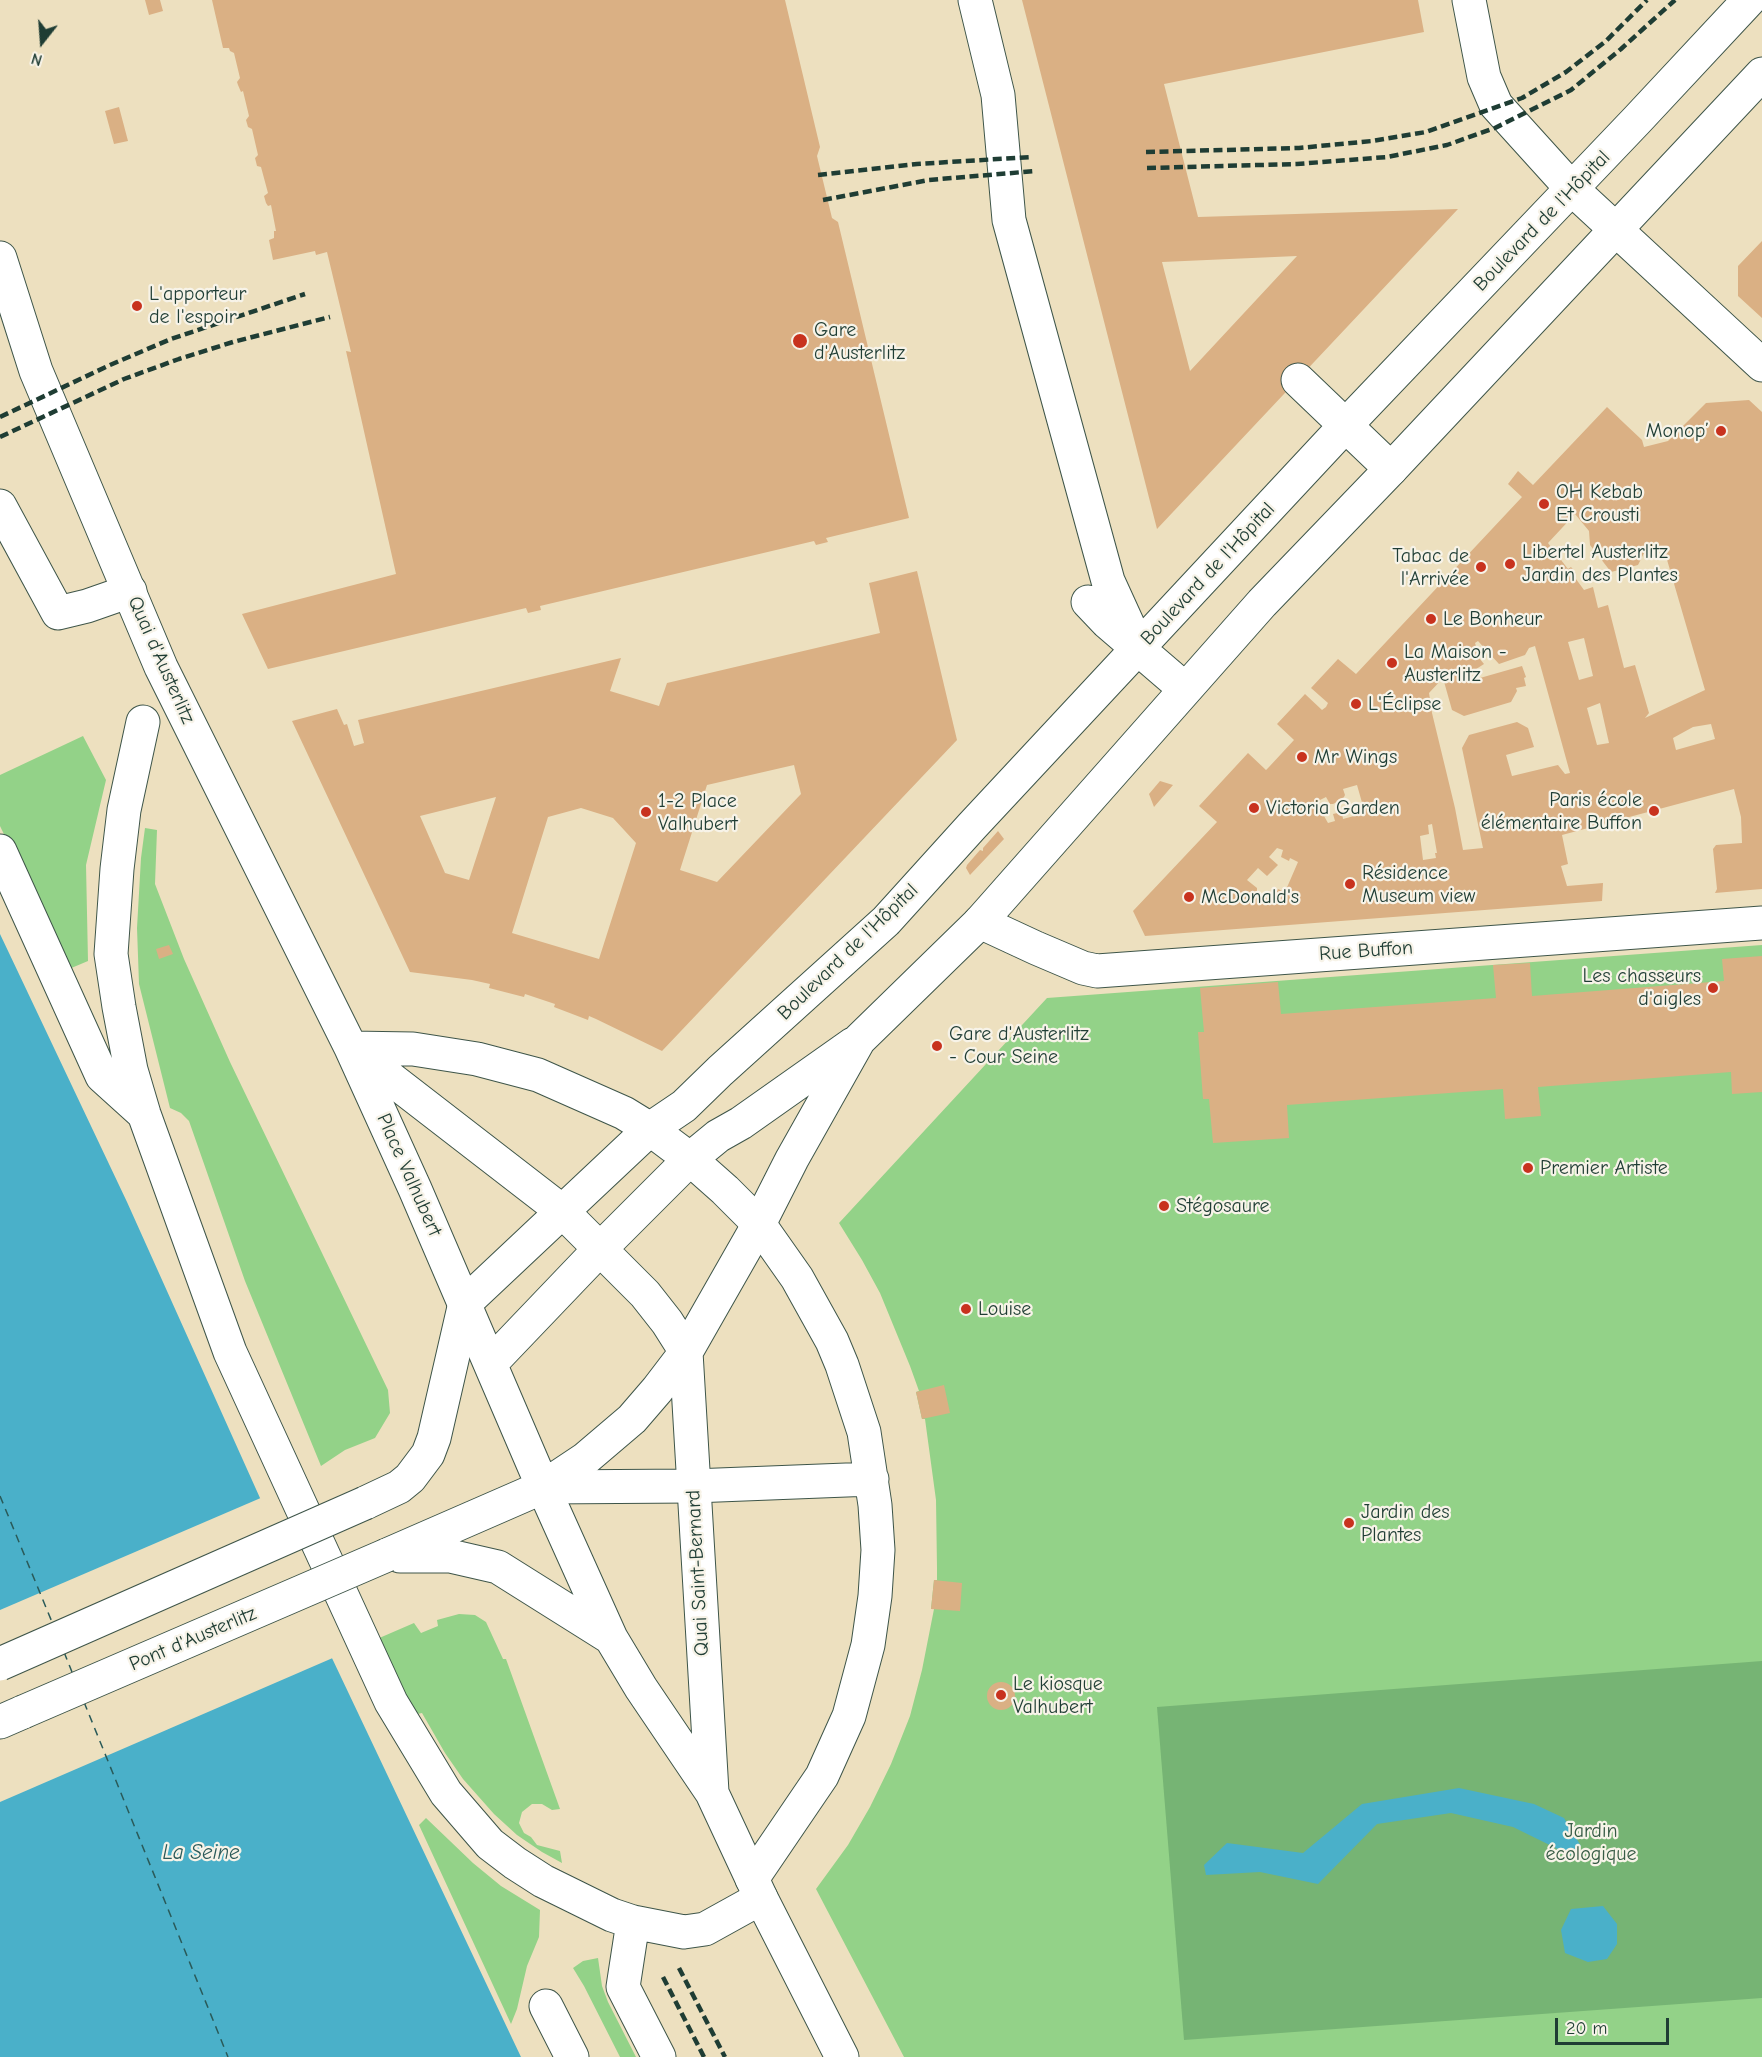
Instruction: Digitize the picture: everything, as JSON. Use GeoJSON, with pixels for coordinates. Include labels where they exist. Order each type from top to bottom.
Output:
{"type":"FeatureCollection","features":[{"type":"Feature","properties":{"kind":"main road"},"geometry":{"type":"LineString","coordinates":[[975,0],[998,95],[1010,220],[1108,581],[1139,649]]}},
{"type":"Feature","properties":{"kind":"main road"},"geometry":{"type":"LineString","coordinates":[[1469,0],[1484,77],[1496,105],[1572,189],[1614,231],[1762,365]]}},
{"type":"Feature","properties":{"kind":"main road","name":"Boulevard de l'Hôpital"},"geometry":{"type":"LineString","coordinates":[[650,1129],[684,1106],[886,921],[1345,426],[1749,0]]}},
{"type":"Feature","properties":{"kind":"main road"},"geometry":{"type":"LineString","coordinates":[[492,1364],[599,1250],[690,1159],[718,1136],[741,1124],[859,1040],[980,922],[1293,570],[1391,469],[1762,74]]}},
{"type":"Feature","properties":{"kind":"main road","name":"Quai d'Austerlitz"},"geometry":{"type":"LineString","coordinates":[[0,258],[36,371],[172,690],[351,1048]]}},
{"type":"Feature","properties":{"kind":"main road"},"geometry":{"type":"LineString","coordinates":[[1298,380],[1391,469]]}},
{"type":"Feature","properties":{"kind":"main road"},"geometry":{"type":"LineString","coordinates":[[0,506],[58,613],[130,591]]}},
{"type":"Feature","properties":{"kind":"main road"},"geometry":{"type":"LineString","coordinates":[[1088,602],[1107,622],[1185,689]]}},
{"type":"Feature","properties":{"kind":"main road"},"geometry":{"type":"LineString","coordinates":[[142,722],[124,810],[111,954],[118,1007],[131,1070],[144,1114],[230,1352],[392,1702],[446,1792],[490,1844],[515,1863],[576,1898],[612,1915],[633,1922],[693,1932],[705,1929],[756,1889],[822,1776],[849,1716],[868,1645],[875,1596],[878,1550],[873,1479],[864,1432],[842,1365],[832,1341],[797,1278],[759,1224],[690,1159],[650,1129],[605,1104],[538,1075],[477,1059],[413,1049],[351,1048]]}},
{"type":"Feature","properties":{"kind":"main road"},"geometry":{"type":"LineString","coordinates":[[0,851],[102,1076],[144,1114]]}},
{"type":"Feature","properties":{"kind":"main road","name":"Rue Buffon"},"geometry":{"type":"LineString","coordinates":[[980,922],[1083,968],[1097,971],[1762,923]]}},
{"type":"Feature","properties":{"kind":"main road"},"geometry":{"type":"LineString","coordinates":[[387,1556],[543,1487],[585,1459],[632,1419],[686,1352],[859,1040]]}},
{"type":"Feature","properties":{"kind":"main road","name":"Place Valhubert"},"geometry":{"type":"LineString","coordinates":[[351,1048],[562,1211],[645,1294],[667,1322],[686,1352]]}},
{"type":"Feature","properties":{"kind":"main road","name":"Place Valhubert"},"geometry":{"type":"LineString","coordinates":[[351,1048],[492,1364],[543,1487]]}},
{"type":"Feature","properties":{"kind":"main road"},"geometry":{"type":"LineString","coordinates":[[0,1664],[399,1487],[420,1467],[434,1438],[465,1303],[650,1129]]}},
{"type":"Feature","properties":{"kind":"main road","name":"Quai Saint-Bernard"},"geometry":{"type":"LineString","coordinates":[[686,1352],[712,1793]]}},
{"type":"Feature","properties":{"kind":"main road"},"geometry":{"type":"LineString","coordinates":[[543,1487],[693,1486],[873,1479]]}},
{"type":"Feature","properties":{"kind":"main road","name":"Quai Saint-Bernard"},"geometry":{"type":"LineString","coordinates":[[543,1487],[611,1638],[641,1688],[712,1793],[756,1889],[843,2057]]}},
{"type":"Feature","properties":{"kind":"main road"},"geometry":{"type":"LineString","coordinates":[[387,1556],[450,1556],[498,1567],[611,1638]]}},
{"type":"Feature","properties":{"kind":"main road","name":"Pont d'Austerlitz"},"geometry":{"type":"LineString","coordinates":[[0,1722],[387,1556]]}},
{"type":"Feature","properties":{"kind":"main road"},"geometry":{"type":"LineString","coordinates":[[633,1922],[623,1987],[659,2057]]}},
{"type":"Feature","properties":{"kind":"main road"},"geometry":{"type":"LineString","coordinates":[[546,2006],[572,2057]]}},
{"type":"Feature","properties":{"kind":"green space"},"geometry":{"type":"Polygon","coordinates":[[[83,736],[106,780],[86,865],[88,961],[69,969],[0,826],[0,775],[83,736]]]}},
{"type":"Feature","properties":{"kind":"green space"},"geometry":{"type":"Polygon","coordinates":[[[145,828],[157,830],[155,884],[184,959],[230,1062],[388,1390],[390,1413],[375,1438],[345,1450],[321,1466],[245,1281],[189,1121],[181,1113],[170,1108],[139,984],[137,928],[145,828]]]}},
{"type":"Feature","properties":{"kind":"green space","name":"Jardin des Plantes"},"geometry":{"type":"Polygon","coordinates":[[[1762,945],[1762,2057],[904,2057],[816,1889],[848,1845],[870,1807],[891,1764],[910,1716],[934,1609],[931,1609],[934,1580],[937,1580],[936,1500],[925,1419],[922,1419],[916,1392],[919,1391],[880,1293],[839,1223],[1047,998],[1762,945]]]}},
{"type":"Feature","properties":{"kind":"green space"},"geometry":{"type":"Polygon","coordinates":[[[459,1614],[475,1615],[486,1622],[503,1659],[506,1659],[560,1809],[552,1810],[542,1804],[532,1804],[522,1812],[519,1823],[524,1833],[531,1837],[537,1845],[560,1851],[562,1863],[517,1835],[494,1814],[463,1779],[422,1713],[412,1715],[377,1639],[414,1623],[421,1633],[438,1626],[437,1620],[459,1614]]]}},
{"type":"Feature","properties":{"kind":"green space","name":"Jardin écologique"},"geometry":{"type":"Polygon","coordinates":[[[1762,1661],[1762,1998],[1184,2040],[1157,1707],[1762,1661]]]}},
{"type":"Feature","properties":{"kind":"green space"},"geometry":{"type":"Polygon","coordinates":[[[426,1818],[501,1886],[540,1910],[539,1937],[527,1966],[511,2024],[419,1825],[426,1818]]]}},
{"type":"Feature","properties":{"kind":"green space"},"geometry":{"type":"Polygon","coordinates":[[[598,1958],[602,1986],[608,2002],[636,2057],[620,2057],[573,1968],[583,1961],[598,1958]]]}},
{"type":"Feature","properties":{"kind":"water","name":"La Seine"},"geometry":{"type":"Polygon","coordinates":[[[0,934],[127,1202],[331,1656],[521,2057],[0,2057],[0,934]]]}},
{"type":"Feature","properties":{"kind":"water"},"geometry":{"type":"Polygon","coordinates":[[[1459,1788],[1534,1804],[1564,1818],[1581,1846],[1570,1855],[1513,1827],[1451,1813],[1377,1824],[1318,1884],[1260,1872],[1206,1875],[1204,1865],[1227,1843],[1303,1853],[1362,1804],[1459,1788]]]}},
{"type":"Feature","properties":{"kind":"water"},"geometry":{"type":"Polygon","coordinates":[[[1603,1906],[1617,1924],[1617,1944],[1607,1959],[1588,1962],[1565,1953],[1561,1930],[1571,1909],[1603,1906]]]}},
{"type":"Feature","properties":{"kind":"pier"},"geometry":{"type":"Polygon","coordinates":[[[263,1497],[335,1657],[0,1802],[0,1610],[263,1497]]]}},
{"type":"Feature","properties":{"kind":"building"},"geometry":{"type":"Polygon","coordinates":[[[145,0],[160,0],[163,11],[149,15],[145,0]]]}},
{"type":"Feature","properties":{"kind":"building","name":"Gare d'Austerlitz"},"geometry":{"type":"Polygon","coordinates":[[[212,0],[785,0],[820,147],[817,156],[832,218],[838,222],[909,518],[826,538],[828,542],[816,545],[814,541],[540,606],[541,610],[528,613],[526,608],[268,669],[242,614],[396,574],[346,351],[351,352],[327,252],[316,255],[315,251],[273,260],[269,240],[274,238],[274,231],[276,231],[271,205],[268,206],[264,196],[268,193],[261,167],[257,166],[255,158],[258,155],[252,129],[248,127],[246,120],[249,116],[243,91],[241,92],[237,82],[240,78],[234,53],[229,48],[223,48],[212,0]]]}},
{"type":"Feature","properties":{"kind":"building"},"geometry":{"type":"Polygon","coordinates":[[[1022,0],[1418,0],[1424,32],[1164,84],[1198,217],[1458,209],[1157,529],[1022,0]],[[1297,256],[1162,262],[1190,371],[1297,256]]]}},
{"type":"Feature","properties":{"kind":"building"},"geometry":{"type":"Polygon","coordinates":[[[119,107],[128,141],[114,144],[105,111],[119,107]]]}},
{"type":"Feature","properties":{"kind":"building"},"geometry":{"type":"Polygon","coordinates":[[[1762,241],[1762,318],[1738,296],[1738,266],[1762,241]]]}},
{"type":"Feature","properties":{"kind":"building"},"geometry":{"type":"Polygon","coordinates":[[[1749,400],[1762,412],[1762,889],[1715,893],[1717,889],[1713,849],[1716,845],[1742,843],[1741,817],[1734,789],[1562,835],[1568,864],[1561,866],[1567,886],[1603,883],[1602,901],[1145,936],[1133,911],[1217,822],[1199,806],[1248,753],[1266,770],[1269,767],[1294,740],[1277,724],[1305,694],[1322,710],[1326,707],[1328,703],[1311,688],[1338,659],[1356,674],[1522,497],[1508,484],[1518,471],[1533,485],[1607,407],[1642,440],[1644,447],[1668,441],[1706,403],[1749,400]],[[1575,514],[1548,543],[1568,569],[1571,567],[1576,573],[1573,575],[1584,590],[1593,587],[1598,608],[1608,605],[1624,668],[1635,665],[1649,713],[1645,718],[1705,690],[1663,546],[1644,553],[1638,565],[1611,572],[1590,545],[1589,531],[1575,514]],[[1584,638],[1568,642],[1579,680],[1593,676],[1584,638]],[[1478,641],[1475,643],[1478,652],[1475,653],[1484,664],[1470,673],[1473,680],[1522,666],[1526,686],[1516,688],[1517,691],[1511,702],[1464,716],[1452,710],[1443,678],[1429,693],[1463,850],[1483,848],[1462,748],[1469,735],[1517,722],[1528,728],[1534,747],[1506,755],[1512,776],[1558,765],[1565,774],[1570,773],[1535,646],[1529,648],[1525,655],[1499,664],[1478,641]],[[1600,703],[1587,708],[1597,745],[1609,743],[1600,703]],[[1711,724],[1693,727],[1673,738],[1676,750],[1715,739],[1711,724]],[[1357,785],[1343,789],[1345,795],[1343,799],[1333,804],[1330,804],[1326,797],[1316,802],[1328,823],[1335,821],[1333,814],[1342,812],[1343,819],[1365,813],[1357,785]],[[1432,824],[1428,825],[1429,834],[1420,836],[1423,860],[1436,858],[1432,824]],[[1277,848],[1269,857],[1278,865],[1267,876],[1258,868],[1247,880],[1257,888],[1257,900],[1275,896],[1278,889],[1285,892],[1298,862],[1281,857],[1283,850],[1277,848]]]}},
{"type":"Feature","properties":{"kind":"building","name":"1-2 Place Valhubert"},"geometry":{"type":"Polygon","coordinates":[[[917,571],[957,740],[662,1051],[589,1016],[588,1020],[554,1007],[555,1004],[525,994],[524,997],[489,988],[490,984],[472,980],[410,972],[292,721],[337,709],[344,725],[347,724],[354,746],[364,743],[358,720],[621,658],[610,691],[659,706],[667,683],[880,633],[869,583],[917,571]],[[794,765],[707,785],[680,870],[717,882],[801,794],[794,765]],[[496,797],[420,816],[445,873],[469,880],[496,797]],[[581,808],[548,817],[512,933],[599,959],[636,843],[613,818],[581,808]]]}},
{"type":"Feature","properties":{"kind":"building"},"geometry":{"type":"Polygon","coordinates":[[[1160,781],[1173,785],[1154,807],[1149,794],[1160,781]]]}},
{"type":"Feature","properties":{"kind":"building"},"geometry":{"type":"Polygon","coordinates":[[[998,831],[1004,839],[970,875],[966,868],[967,865],[980,850],[983,851],[998,831]]]}},
{"type":"Feature","properties":{"kind":"building"},"geometry":{"type":"Polygon","coordinates":[[[169,945],[173,954],[159,959],[156,949],[169,945]]]}},
{"type":"Feature","properties":{"kind":"building"},"geometry":{"type":"Polygon","coordinates":[[[1762,956],[1762,1092],[1732,1094],[1731,1072],[1538,1087],[1541,1116],[1505,1119],[1503,1089],[1287,1105],[1289,1138],[1213,1143],[1209,1099],[1203,1099],[1198,1032],[1204,1032],[1200,988],[1278,982],[1281,1014],[1496,998],[1493,965],[1530,963],[1532,996],[1724,981],[1722,959],[1762,956]]]}},
{"type":"Feature","properties":{"kind":"building"},"geometry":{"type":"Polygon","coordinates":[[[944,1385],[950,1413],[922,1419],[916,1392],[944,1385]]]}},
{"type":"Feature","properties":{"kind":"building"},"geometry":{"type":"Polygon","coordinates":[[[934,1580],[962,1583],[960,1611],[931,1609],[934,1580]]]}},
{"type":"Feature","properties":{"kind":"building","name":"Le kiosque Valhubert"},"geometry":{"type":"Polygon","coordinates":[[[1001,1682],[1011,1686],[1015,1696],[1011,1706],[1001,1710],[991,1706],[987,1696],[991,1686],[1001,1682]]]}},
{"type":"Feature","properties":{"kind":"ferry route"},"geometry":{"type":"LineString","coordinates":[[0,1496],[52,1622]]}},
{"type":"Feature","properties":{"kind":"ferry route"},"geometry":{"type":"LineString","coordinates":[[64,1652],[72,1672]]}},
{"type":"Feature","properties":{"kind":"ferry route"},"geometry":{"type":"LineString","coordinates":[[84,1702],[228,2057]]}},
{"type":"Feature","properties":{"kind":"railway"},"geometry":{"type":"LineString","coordinates":[[1146,152],[1299,148],[1372,141],[1426,132],[1522,98],[1566,72],[1606,41],[1647,0]]}},
{"type":"Feature","properties":{"kind":"railway"},"geometry":{"type":"LineString","coordinates":[[1147,168],[1297,164],[1387,157],[1447,145],[1495,128],[1571,90],[1675,0]]}},
{"type":"Feature","properties":{"kind":"railway"},"geometry":{"type":"LineString","coordinates":[[818,175],[917,164],[1031,157]]}},
{"type":"Feature","properties":{"kind":"railway"},"geometry":{"type":"LineString","coordinates":[[823,200],[929,180],[1035,171]]}},
{"type":"Feature","properties":{"kind":"railway"},"geometry":{"type":"LineString","coordinates":[[0,417],[171,339],[305,294]]}},
{"type":"Feature","properties":{"kind":"railway"},"geometry":{"type":"LineString","coordinates":[[0,437],[124,379],[233,342],[330,317]]}},
{"type":"Feature","properties":{"kind":"railway"},"geometry":{"type":"LineString","coordinates":[[679,1968],[725,2057]]}},
{"type":"Feature","properties":{"kind":"railway"},"geometry":{"type":"LineString","coordinates":[[663,1977],[704,2057]]}},
{"type":"Feature","properties":{"kind":"place","name":"L'apporteur de l'espoir"},"geometry":{"type":"Point","coordinates":[137,306]}},
{"type":"Feature","properties":{"kind":"place","name":"Gare d'Austerlitz"},"geometry":{"type":"Point","coordinates":[800,341]}},
{"type":"Feature","properties":{"kind":"place","name":"Monop’"},"geometry":{"type":"Point","coordinates":[1721,431]}},
{"type":"Feature","properties":{"kind":"place","name":"OH Kebab Et Crousti"},"geometry":{"type":"Point","coordinates":[1544,504]}},
{"type":"Feature","properties":{"kind":"place","name":"Libertel Austerlitz Jardin des Plantes"},"geometry":{"type":"Point","coordinates":[1510,564]}},
{"type":"Feature","properties":{"kind":"place","name":"Tabac de l'Arrivée"},"geometry":{"type":"Point","coordinates":[1481,567]}},
{"type":"Feature","properties":{"kind":"place","name":"Le Bonheur"},"geometry":{"type":"Point","coordinates":[1431,619]}},
{"type":"Feature","properties":{"kind":"place","name":"La Maison - Austerlitz"},"geometry":{"type":"Point","coordinates":[1392,663]}},
{"type":"Feature","properties":{"kind":"place","name":"L'Éclipse"},"geometry":{"type":"Point","coordinates":[1356,704]}},
{"type":"Feature","properties":{"kind":"place","name":"Mr Wings"},"geometry":{"type":"Point","coordinates":[1302,757]}},
{"type":"Feature","properties":{"kind":"place","name":"Victoria Garden"},"geometry":{"type":"Point","coordinates":[1254,808]}},
{"type":"Feature","properties":{"kind":"place","name":"Paris école élémentaire Buffon"},"geometry":{"type":"Point","coordinates":[1654,811]}},
{"type":"Feature","properties":{"kind":"place","name":"1-2 Place Valhubert"},"geometry":{"type":"Point","coordinates":[646,812]}},
{"type":"Feature","properties":{"kind":"place","name":"Résidence Museum view"},"geometry":{"type":"Point","coordinates":[1350,884]}},
{"type":"Feature","properties":{"kind":"place","name":"McDonald's"},"geometry":{"type":"Point","coordinates":[1189,897]}},
{"type":"Feature","properties":{"kind":"place","name":"Les chasseurs d'aigles"},"geometry":{"type":"Point","coordinates":[1713,988]}},
{"type":"Feature","properties":{"kind":"place","name":"Gare d'Austerlitz - Cour Seine"},"geometry":{"type":"Point","coordinates":[937,1046]}},
{"type":"Feature","properties":{"kind":"place","name":"Premier Artiste"},"geometry":{"type":"Point","coordinates":[1528,1168]}},
{"type":"Feature","properties":{"kind":"place","name":"Stégosaure"},"geometry":{"type":"Point","coordinates":[1164,1206]}},
{"type":"Feature","properties":{"kind":"place","name":"Louise"},"geometry":{"type":"Point","coordinates":[966,1309]}},
{"type":"Feature","properties":{"kind":"place","name":"Jardin des Plantes"},"geometry":{"type":"Point","coordinates":[1349,1523]}},
{"type":"Feature","properties":{"kind":"place","name":"Le kiosque Valhubert"},"geometry":{"type":"Point","coordinates":[1001,1695]}}]}
